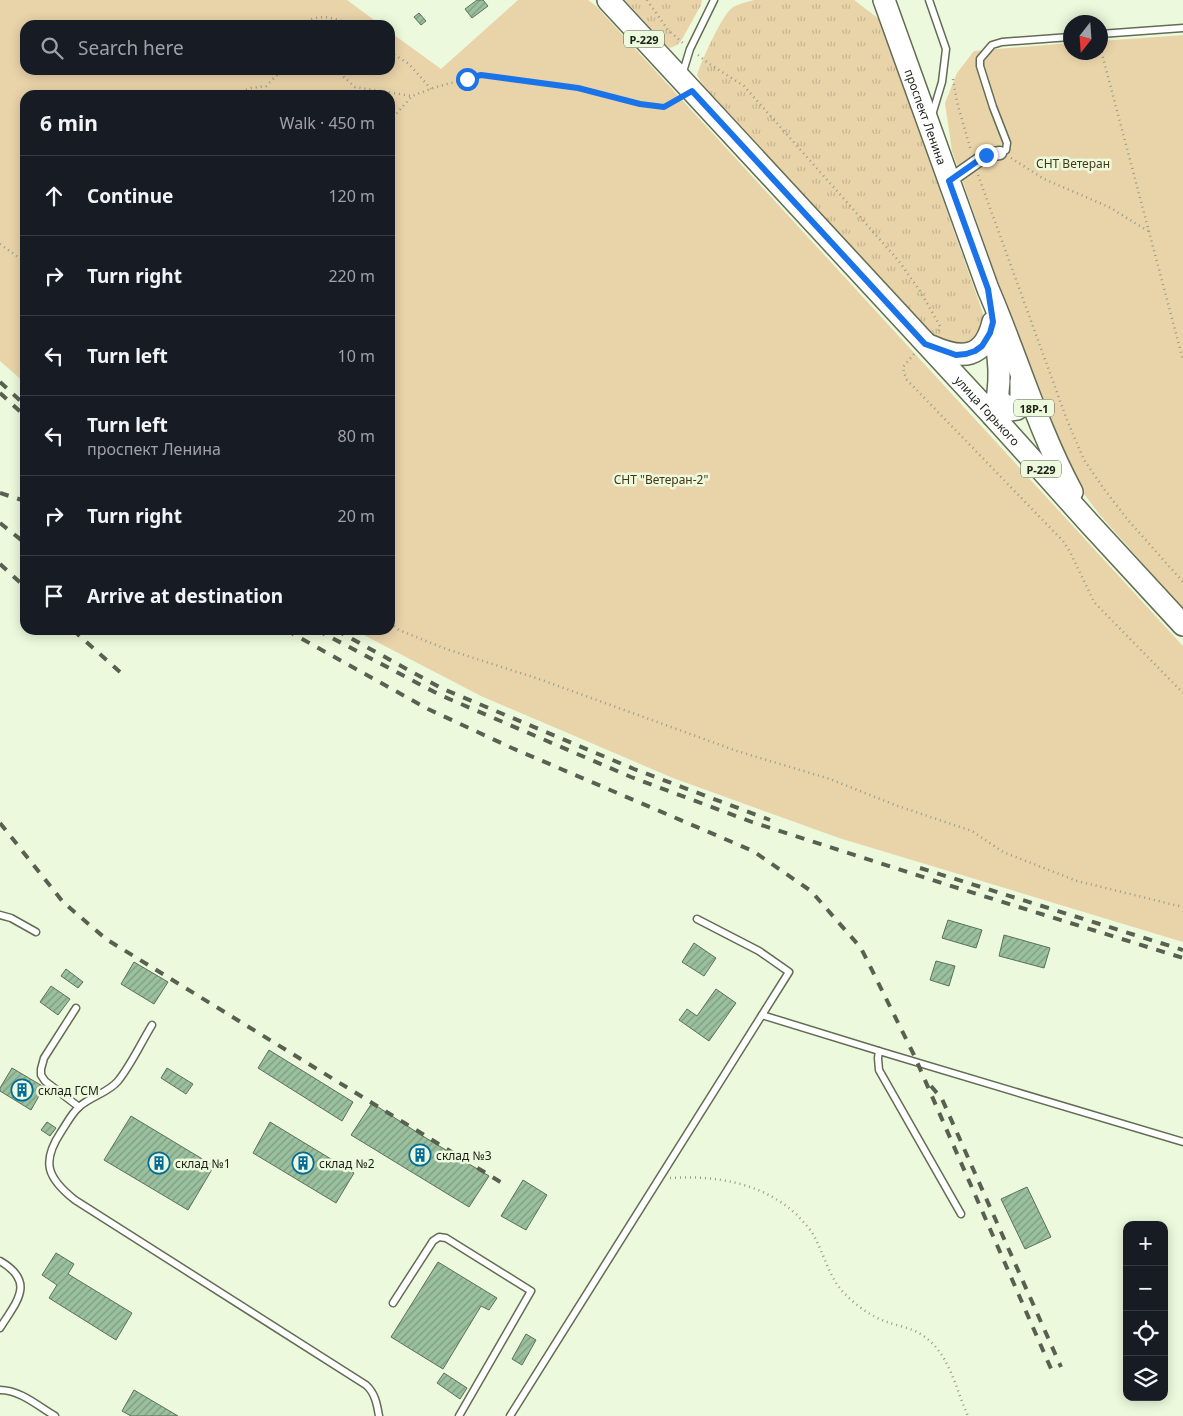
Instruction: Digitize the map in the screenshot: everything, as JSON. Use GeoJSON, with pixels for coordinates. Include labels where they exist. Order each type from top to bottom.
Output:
{"type":"FeatureCollection","features":[{"type":"Feature","properties":{"kind":"main road","name":"Р-229"},"geometry":{"type":"LineString","coordinates":[[608,0],[925,344]]}},
{"type":"Feature","properties":{"kind":"main road","name":"проспект Ленина"},"geometry":{"type":"LineString","coordinates":[[882,1],[1044,436],[1089,523]]}},
{"type":"Feature","properties":{"kind":"main road","name":"проспект Ленина"},"geometry":{"type":"LineString","coordinates":[[988,289],[1000,373],[996,408]]}},
{"type":"Feature","properties":{"kind":"main road"},"geometry":{"type":"LineString","coordinates":[[925,344],[956,355],[966,354],[982,346],[990,333],[993,322]]}},
{"type":"Feature","properties":{"kind":"main road","name":"улица Горького"},"geometry":{"type":"LineString","coordinates":[[925,344],[996,408],[1089,523]]}},
{"type":"Feature","properties":{"kind":"main road"},"geometry":{"type":"LineString","coordinates":[[996,408],[1003,405],[1010,410],[1017,409],[1021,402],[1022,394],[1020,368]]}},
{"type":"Feature","properties":{"kind":"main road","name":"Р-229"},"geometry":{"type":"LineString","coordinates":[[1089,523],[1183,625]]}},
{"type":"Feature","properties":{"kind":"street"},"geometry":{"type":"LineString","coordinates":[[949,181],[986,155],[1000,153]]}},
{"type":"Feature","properties":{"kind":"lane"},"geometry":{"type":"LineString","coordinates":[[686,85],[690,49],[714,0]]}},
{"type":"Feature","properties":{"kind":"lane"},"geometry":{"type":"LineString","coordinates":[[929,0],[946,49],[945,66],[938,98],[929,123]]}},
{"type":"Feature","properties":{"kind":"lane"},"geometry":{"type":"LineString","coordinates":[[1108,33],[1183,28]]}},
{"type":"Feature","properties":{"kind":"lane"},"geometry":{"type":"LineString","coordinates":[[1000,153],[1006,150],[1007,143],[993,107],[980,66],[980,59],[992,45],[1002,42],[1063,38]]}},
{"type":"Feature","properties":{"kind":"lane"},"geometry":{"type":"LineString","coordinates":[[0,915],[11,918],[36,932]]}},
{"type":"Feature","properties":{"kind":"lane"},"geometry":{"type":"LineString","coordinates":[[510,1416],[789,972],[758,951],[697,919]]}},
{"type":"Feature","properties":{"kind":"lane"},"geometry":{"type":"LineString","coordinates":[[76,1008],[44,1058],[41,1075],[45,1081],[79,1106]]}},
{"type":"Feature","properties":{"kind":"lane"},"geometry":{"type":"LineString","coordinates":[[762,1015],[1183,1142]]}},
{"type":"Feature","properties":{"kind":"lane"},"geometry":{"type":"LineString","coordinates":[[152,1025],[118,1080],[110,1089],[79,1106],[52,1146],[49,1158],[51,1173],[60,1188],[75,1200],[366,1385],[371,1390],[376,1401],[379,1416]]}},
{"type":"Feature","properties":{"kind":"lane"},"geometry":{"type":"LineString","coordinates":[[879,1051],[879,1070],[962,1214]]}},
{"type":"Feature","properties":{"kind":"lane"},"geometry":{"type":"LineString","coordinates":[[393,1302],[433,1241],[439,1237],[446,1238],[531,1291],[459,1416]]}},
{"type":"Feature","properties":{"kind":"lane"},"geometry":{"type":"LineString","coordinates":[[0,1261],[13,1268],[19,1276],[21,1286],[15,1304],[0,1328]]}},
{"type":"Feature","properties":{"kind":"lane"},"geometry":{"type":"LineString","coordinates":[[0,1390],[9,1390],[19,1394],[55,1416]]}},
{"type":"Feature","properties":{"kind":"path"},"geometry":{"type":"LineString","coordinates":[[647,0],[668,30],[708,63],[744,86],[898,260],[920,291],[940,326],[939,331],[910,356],[903,367],[908,380],[1063,541],[1094,602],[1183,693]]}},
{"type":"Feature","properties":{"kind":"path"},"geometry":{"type":"LineString","coordinates":[[314,20],[321,16],[335,20]]}},
{"type":"Feature","properties":{"kind":"path"},"geometry":{"type":"LineString","coordinates":[[395,55],[409,64],[431,89]]}},
{"type":"Feature","properties":{"kind":"path"},"geometry":{"type":"LineString","coordinates":[[1104,60],[1183,360]]}},
{"type":"Feature","properties":{"kind":"path"},"geometry":{"type":"LineString","coordinates":[[952,74],[957,102],[974,164],[1067,420],[1084,460],[1104,490],[1128,520],[1183,582]]}},
{"type":"Feature","properties":{"kind":"path"},"geometry":{"type":"LineString","coordinates":[[246,90],[266,86],[277,75]]}},
{"type":"Feature","properties":{"kind":"path"},"geometry":{"type":"LineString","coordinates":[[342,75],[355,86],[378,90]]}},
{"type":"Feature","properties":{"kind":"path"},"geometry":{"type":"LineString","coordinates":[[395,115],[412,96],[481,75],[578,88],[640,104],[664,107],[686,85]]}},
{"type":"Feature","properties":{"kind":"path"},"geometry":{"type":"LineString","coordinates":[[395,93],[412,96]]}},
{"type":"Feature","properties":{"kind":"path"},"geometry":{"type":"LineString","coordinates":[[1000,153],[1044,179],[1109,207],[1148,231]]}},
{"type":"Feature","properties":{"kind":"path"},"geometry":{"type":"LineString","coordinates":[[0,244],[20,258]]}},
{"type":"Feature","properties":{"kind":"path"},"geometry":{"type":"LineString","coordinates":[[395,627],[446,649],[538,679],[737,751],[830,779],[895,805],[972,831],[1003,852],[1077,881],[1183,907]]}},
{"type":"Feature","properties":{"kind":"path"},"geometry":{"type":"LineString","coordinates":[[659,1179],[683,1178],[736,1182],[753,1187],[787,1206],[810,1230],[830,1274],[846,1296],[878,1318],[922,1335],[938,1350],[951,1369],[968,1416]]}},
{"type":"Feature","properties":{"kind":"green space","name":"СНТ \"Ветеран-2\""},"geometry":{"type":"Polygon","coordinates":[[[0,0],[347,0],[374,20],[20,20],[20,75],[395,75],[395,36],[441,69],[518,0],[588,0],[596,6],[1183,646],[1183,942],[839,838],[673,778],[481,696],[364,635],[395,635],[395,90],[20,90],[20,379],[0,361],[0,0]]]}},
{"type":"Feature","properties":{"kind":"green space"},"geometry":{"type":"Polygon","coordinates":[[[625,0],[702,0],[681,41],[670,48],[625,0]]]}},
{"type":"Feature","properties":{"kind":"green space"},"geometry":{"type":"Polygon","coordinates":[[[754,0],[854,0],[879,19],[985,319],[984,327],[971,345],[938,341],[704,87],[697,75],[707,50],[723,20],[732,8],[754,0]]]}},
{"type":"Feature","properties":{"kind":"green space","name":"СНТ Ветеран"},"geometry":{"type":"Polygon","coordinates":[[[1183,35],[1183,609],[1099,514],[1079,487],[1049,427],[952,151],[945,103],[957,73],[974,51],[1063,44],[1063,60],[1108,60],[1108,40],[1183,35]]]}},
{"type":"Feature","properties":{"kind":"building"},"geometry":{"type":"Polygon","coordinates":[[[477,0],[483,0],[488,6],[472,18],[465,9],[477,0]]]}},
{"type":"Feature","properties":{"kind":"building"},"geometry":{"type":"Polygon","coordinates":[[[419,13],[426,21],[421,25],[414,17],[419,13]]]}},
{"type":"Feature","properties":{"kind":"building"},"geometry":{"type":"Polygon","coordinates":[[[948,920],[982,930],[976,948],[942,938],[948,920]]]}},
{"type":"Feature","properties":{"kind":"building"},"geometry":{"type":"Polygon","coordinates":[[[1004,935],[1050,948],[1044,968],[999,956],[1004,935]]]}},
{"type":"Feature","properties":{"kind":"building"},"geometry":{"type":"Polygon","coordinates":[[[694,943],[716,958],[704,976],[682,962],[694,943]]]}},
{"type":"Feature","properties":{"kind":"building"},"geometry":{"type":"Polygon","coordinates":[[[936,961],[955,966],[949,986],[930,980],[936,961]]]}},
{"type":"Feature","properties":{"kind":"building"},"geometry":{"type":"Polygon","coordinates":[[[134,962],[168,982],[154,1004],[121,984],[134,962]]]}},
{"type":"Feature","properties":{"kind":"building"},"geometry":{"type":"Polygon","coordinates":[[[66,969],[83,982],[78,988],[61,976],[66,969]]]}},
{"type":"Feature","properties":{"kind":"building"},"geometry":{"type":"Polygon","coordinates":[[[51,986],[70,999],[58,1015],[40,1002],[51,986]]]}},
{"type":"Feature","properties":{"kind":"building"},"geometry":{"type":"Polygon","coordinates":[[[716,989],[736,1003],[709,1041],[679,1020],[687,1009],[697,1016],[716,989]]]}},
{"type":"Feature","properties":{"kind":"building"},"geometry":{"type":"Polygon","coordinates":[[[269,1050],[353,1102],[342,1121],[258,1068],[269,1050]]]}},
{"type":"Feature","properties":{"kind":"building","name":"склад ГСМ"},"geometry":{"type":"Polygon","coordinates":[[[12,1068],[44,1087],[31,1110],[0,1091],[12,1068]]]}},
{"type":"Feature","properties":{"kind":"building"},"geometry":{"type":"Polygon","coordinates":[[[167,1068],[193,1084],[186,1094],[161,1078],[167,1068]]]}},
{"type":"Feature","properties":{"kind":"building","name":"склад №3"},"geometry":{"type":"Polygon","coordinates":[[[372,1103],[489,1176],[469,1207],[351,1135],[372,1103]]]}},
{"type":"Feature","properties":{"kind":"building","name":"склад №1"},"geometry":{"type":"Polygon","coordinates":[[[131,1116],[214,1166],[188,1210],[104,1160],[131,1116]]]}},
{"type":"Feature","properties":{"kind":"building"},"geometry":{"type":"Polygon","coordinates":[[[47,1122],[56,1128],[50,1136],[41,1130],[47,1122]]]}},
{"type":"Feature","properties":{"kind":"building","name":"склад №2"},"geometry":{"type":"Polygon","coordinates":[[[270,1122],[354,1173],[336,1203],[253,1153],[270,1122]]]}},
{"type":"Feature","properties":{"kind":"building"},"geometry":{"type":"Polygon","coordinates":[[[523,1180],[547,1195],[526,1230],[501,1216],[523,1180]]]}},
{"type":"Feature","properties":{"kind":"building"},"geometry":{"type":"Polygon","coordinates":[[[1027,1187],[1051,1237],[1025,1249],[1001,1199],[1027,1187]]]}},
{"type":"Feature","properties":{"kind":"building"},"geometry":{"type":"Polygon","coordinates":[[[56,1253],[74,1264],[68,1274],[132,1313],[116,1340],[49,1298],[57,1285],[42,1275],[56,1253]]]}},
{"type":"Feature","properties":{"kind":"building"},"geometry":{"type":"Polygon","coordinates":[[[438,1262],[497,1298],[489,1310],[481,1306],[443,1369],[391,1337],[438,1262]]]}},
{"type":"Feature","properties":{"kind":"building"},"geometry":{"type":"Polygon","coordinates":[[[526,1334],[536,1340],[522,1365],[512,1359],[526,1334]]]}},
{"type":"Feature","properties":{"kind":"building"},"geometry":{"type":"Polygon","coordinates":[[[444,1373],[467,1388],[460,1399],[437,1383],[444,1373]]]}},
{"type":"Feature","properties":{"kind":"building"},"geometry":{"type":"Polygon","coordinates":[[[134,1390],[178,1416],[131,1416],[122,1411],[134,1390]]]}},
{"type":"Feature","properties":{"kind":"railway"},"geometry":{"type":"LineString","coordinates":[[0,382],[20,400]]}},
{"type":"Feature","properties":{"kind":"railway"},"geometry":{"type":"LineString","coordinates":[[0,393],[20,411]]}},
{"type":"Feature","properties":{"kind":"railway"},"geometry":{"type":"LineString","coordinates":[[0,493],[20,499]]}},
{"type":"Feature","properties":{"kind":"railway"},"geometry":{"type":"LineString","coordinates":[[0,523],[20,539]]}},
{"type":"Feature","properties":{"kind":"railway"},"geometry":{"type":"LineString","coordinates":[[0,564],[20,582]]}},
{"type":"Feature","properties":{"kind":"railway"},"geometry":{"type":"LineString","coordinates":[[79,635],[120,672]]}},
{"type":"Feature","properties":{"kind":"railway"},"geometry":{"type":"LineString","coordinates":[[295,635],[428,709],[512,748],[753,851],[811,891],[861,948],[914,1055],[1052,1371]]}},
{"type":"Feature","properties":{"kind":"railway"},"geometry":{"type":"LineString","coordinates":[[326,635],[440,695],[631,777],[752,822],[1183,958]]}},
{"type":"Feature","properties":{"kind":"railway"},"geometry":{"type":"LineString","coordinates":[[345,635],[441,688],[634,769],[770,820]]}},
{"type":"Feature","properties":{"kind":"railway"},"geometry":{"type":"LineString","coordinates":[[0,823],[63,902],[106,939],[502,1183]]}},
{"type":"Feature","properties":{"kind":"railway"},"geometry":{"type":"LineString","coordinates":[[920,868],[1183,950]]}},
{"type":"Feature","properties":{"kind":"railway"},"geometry":{"type":"LineString","coordinates":[[931,1086],[942,1099],[1061,1367]]}},
{"type":"Feature","properties":{"kind":"place","name":"склад ГСМ"},"geometry":{"type":"Point","coordinates":[22,1090]}},
{"type":"Feature","properties":{"kind":"place","name":"склад №3"},"geometry":{"type":"Point","coordinates":[420,1155]}},
{"type":"Feature","properties":{"kind":"place","name":"склад №1"},"geometry":{"type":"Point","coordinates":[159,1163]}},
{"type":"Feature","properties":{"kind":"place","name":"склад №2"},"geometry":{"type":"Point","coordinates":[303,1163]}},
{"type":"Feature","properties":{"kind":"route"},"geometry":{"type":"LineString","coordinates":[[467,79],[481,75],[508,78],[578,88],[640,104],[664,107],[692,91],[925,344],[956,355],[975,351],[982,346],[988,339],[993,322],[988,289],[949,181],[986,155]]}}]}
